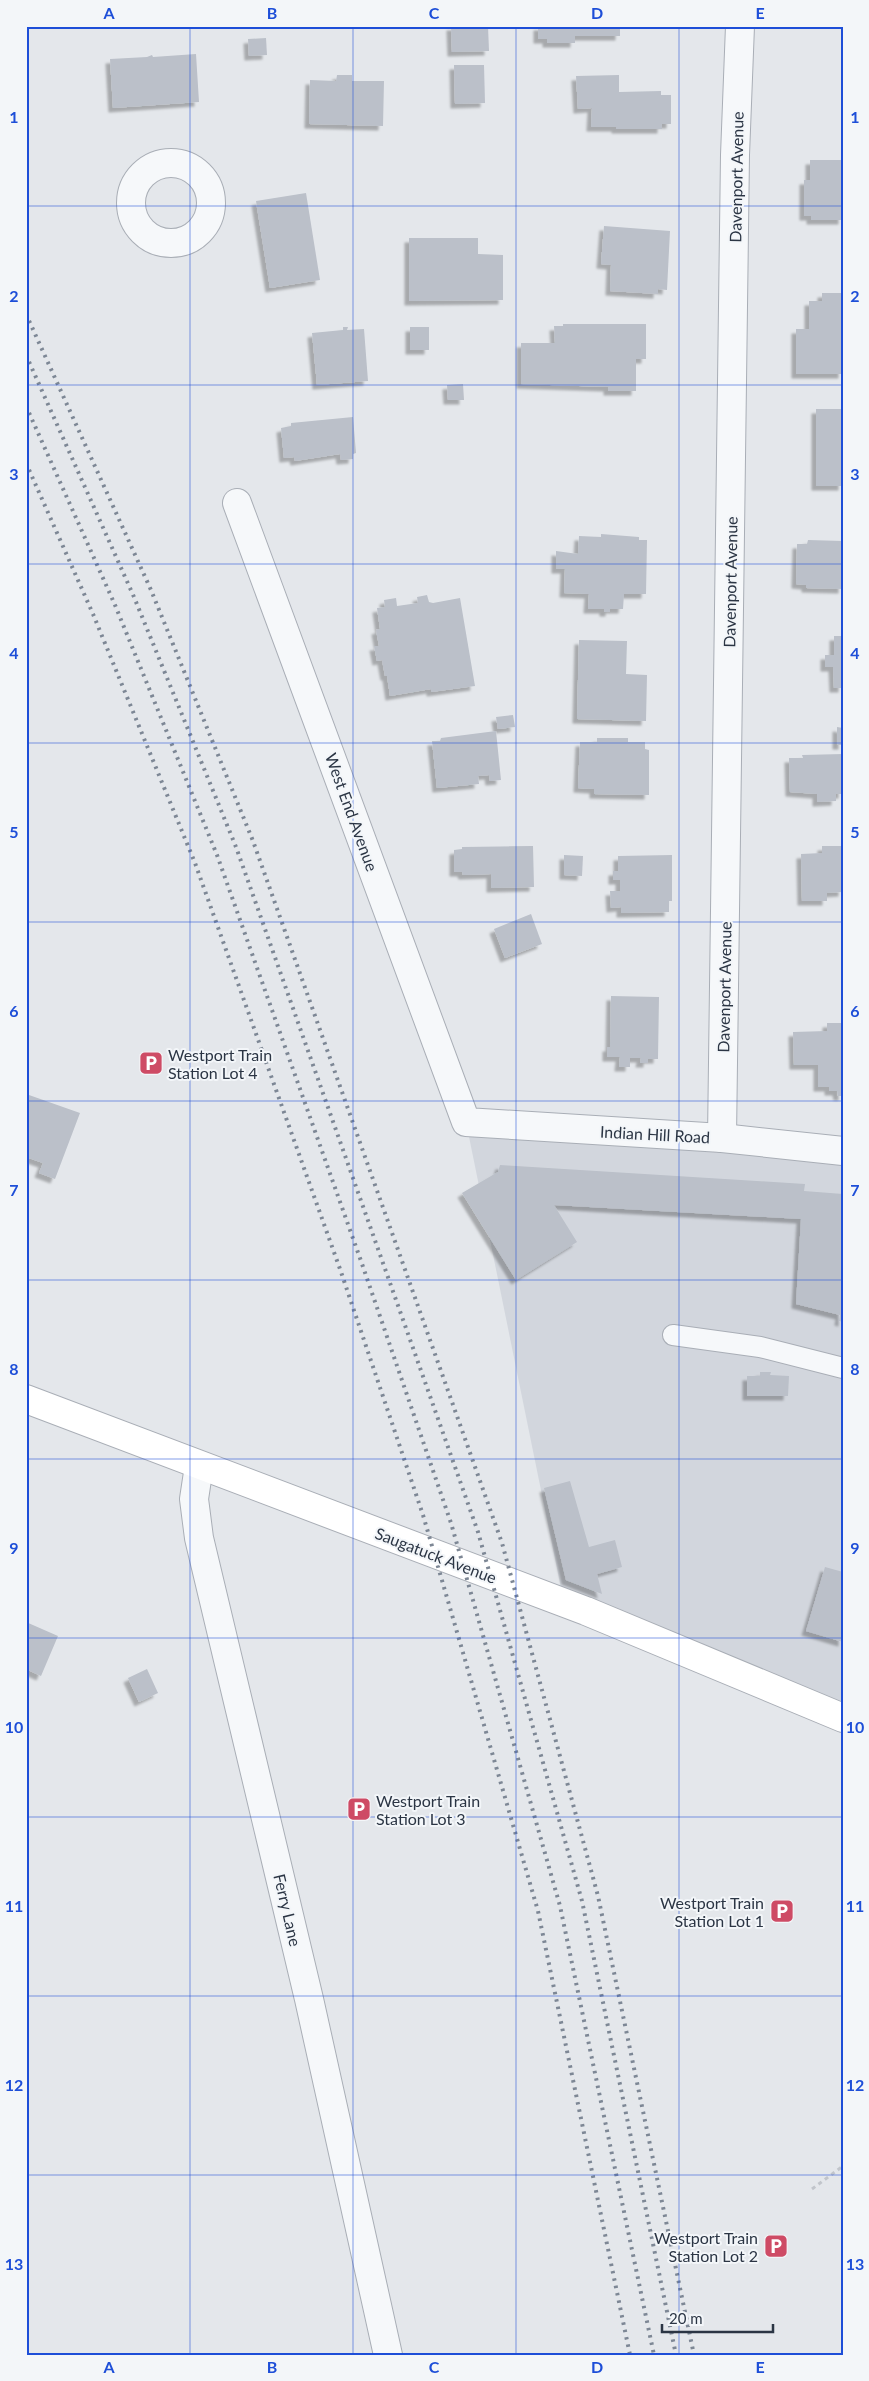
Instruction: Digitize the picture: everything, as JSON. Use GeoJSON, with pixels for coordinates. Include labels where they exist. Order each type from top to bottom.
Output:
{"type":"FeatureCollection","features":[{"type":"Feature","properties":{"kind":"main road","name":"Saugatuck Avenue"},"geometry":{"type":"LineString","coordinates":[[26,1399],[586,1611],[843,1718]]}},
{"type":"Feature","properties":{"kind":"street","name":"Davenport Avenue"},"geometry":{"type":"LineString","coordinates":[[722,1138],[735,155],[740,26]]}},
{"type":"Feature","properties":{"kind":"street","name":"West End Avenue"},"geometry":{"type":"LineString","coordinates":[[237,503],[466,1122]]}},
{"type":"Feature","properties":{"kind":"street","name":"Indian Hill Road"},"geometry":{"type":"LineString","coordinates":[[466,1122],[722,1138],[843,1151]]}},
{"type":"Feature","properties":{"kind":"street","name":"Ferry Lane"},"geometry":{"type":"LineString","coordinates":[[199,1466],[194,1499],[199,1538],[311,2008],[388,2355]]}},
{"type":"Feature","properties":{"kind":"lane"},"geometry":{"type":"LineString","coordinates":[[674,1335],[760,1347],[843,1368]]}},
{"type":"Feature","properties":{"kind":"path"},"geometry":{"type":"LineString","coordinates":[[812,2189],[843,2166]]}},
{"type":"Feature","properties":{"kind":"shaded area"},"geometry":{"type":"Polygon","coordinates":[[[466,1122],[843,1151],[843,1726],[564,1603],[466,1122]]]}},
{"type":"Feature","properties":{"kind":"building"},"geometry":{"type":"Polygon","coordinates":[[[451,26],[488,26],[489,51],[452,52],[451,26]]]}},
{"type":"Feature","properties":{"kind":"building"},"geometry":{"type":"Polygon","coordinates":[[[538,26],[620,26],[620,36],[575,36],[575,43],[547,43],[547,39],[538,39],[538,26]]]}},
{"type":"Feature","properties":{"kind":"building"},"geometry":{"type":"Polygon","coordinates":[[[266,38],[267,55],[249,56],[248,39],[266,38]]]}},
{"type":"Feature","properties":{"kind":"building"},"geometry":{"type":"Polygon","coordinates":[[[196,54],[199,102],[113,108],[110,59],[147,57],[152,55],[153,57],[196,54]]]}},
{"type":"Feature","properties":{"kind":"building"},"geometry":{"type":"Polygon","coordinates":[[[454,65],[484,65],[485,103],[455,104],[454,65]]]}},
{"type":"Feature","properties":{"kind":"building"},"geometry":{"type":"Polygon","coordinates":[[[337,75],[352,75],[352,81],[384,81],[383,126],[309,124],[310,80],[336,81],[337,75]]]}},
{"type":"Feature","properties":{"kind":"building"},"geometry":{"type":"Polygon","coordinates":[[[619,75],[619,92],[661,91],[661,95],[671,95],[671,124],[662,124],[662,129],[591,127],[592,108],[578,109],[576,76],[619,75]]]}},
{"type":"Feature","properties":{"kind":"building"},"geometry":{"type":"Polygon","coordinates":[[[810,160],[843,160],[843,220],[811,220],[811,216],[804,216],[804,180],[810,180],[810,160]]]}},
{"type":"Feature","properties":{"kind":"building"},"geometry":{"type":"Polygon","coordinates":[[[306,193],[320,280],[270,288],[256,201],[306,193]]]}},
{"type":"Feature","properties":{"kind":"building"},"geometry":{"type":"Polygon","coordinates":[[[604,226],[670,231],[667,290],[658,289],[658,294],[610,291],[611,265],[601,264],[604,226]]]}},
{"type":"Feature","properties":{"kind":"building"},"geometry":{"type":"Polygon","coordinates":[[[409,238],[478,238],[478,254],[503,255],[503,300],[409,301],[409,238]]]}},
{"type":"Feature","properties":{"kind":"building"},"geometry":{"type":"Polygon","coordinates":[[[822,293],[843,293],[843,374],[796,374],[796,329],[809,329],[809,301],[822,301],[822,293]]]}},
{"type":"Feature","properties":{"kind":"building"},"geometry":{"type":"Polygon","coordinates":[[[563,324],[646,324],[646,359],[636,359],[636,391],[608,391],[608,387],[521,384],[521,343],[555,343],[554,326],[563,326],[563,324]]]}},
{"type":"Feature","properties":{"kind":"building"},"geometry":{"type":"Polygon","coordinates":[[[343,327],[348,327],[347,330],[364,329],[368,381],[317,385],[312,333],[343,330],[343,327]]]}},
{"type":"Feature","properties":{"kind":"building"},"geometry":{"type":"Polygon","coordinates":[[[410,327],[429,327],[429,350],[410,350],[410,327]]]}},
{"type":"Feature","properties":{"kind":"building"},"geometry":{"type":"Polygon","coordinates":[[[463,384],[464,400],[448,400],[447,385],[463,384]]]}},
{"type":"Feature","properties":{"kind":"building"},"geometry":{"type":"Polygon","coordinates":[[[816,409],[843,409],[843,486],[816,486],[816,409]]]}},
{"type":"Feature","properties":{"kind":"building"},"geometry":{"type":"Polygon","coordinates":[[[353,417],[356,453],[353,454],[353,459],[341,460],[340,454],[295,461],[294,457],[284,458],[281,428],[291,426],[291,423],[353,417]]]}},
{"type":"Feature","properties":{"kind":"building"},"geometry":{"type":"Polygon","coordinates":[[[601,534],[639,537],[639,540],[647,540],[646,594],[624,594],[623,609],[610,609],[610,612],[604,612],[604,609],[588,609],[589,594],[564,593],[565,569],[556,569],[556,551],[578,554],[579,536],[601,537],[601,534]]]}},
{"type":"Feature","properties":{"kind":"building"},"geometry":{"type":"Polygon","coordinates":[[[808,540],[843,541],[843,589],[806,588],[806,585],[796,584],[797,544],[807,544],[808,540]]]}},
{"type":"Feature","properties":{"kind":"building"},"geometry":{"type":"Polygon","coordinates":[[[427,595],[429,602],[433,603],[460,598],[475,686],[431,692],[431,689],[390,696],[382,660],[377,661],[374,646],[379,646],[376,630],[380,629],[377,608],[385,607],[384,600],[396,598],[397,606],[418,603],[417,597],[427,595]]]}},
{"type":"Feature","properties":{"kind":"building"},"geometry":{"type":"Polygon","coordinates":[[[834,636],[843,636],[843,688],[834,688],[833,667],[825,667],[825,655],[834,655],[834,636]]]}},
{"type":"Feature","properties":{"kind":"building"},"geometry":{"type":"Polygon","coordinates":[[[579,640],[627,641],[626,674],[647,675],[646,721],[577,719],[579,640]]]}},
{"type":"Feature","properties":{"kind":"building"},"geometry":{"type":"Polygon","coordinates":[[[513,715],[515,727],[498,729],[496,717],[513,715]]]}},
{"type":"Feature","properties":{"kind":"building"},"geometry":{"type":"Polygon","coordinates":[[[837,727],[843,728],[843,745],[837,745],[837,727]]]}},
{"type":"Feature","properties":{"kind":"building"},"geometry":{"type":"Polygon","coordinates":[[[496,731],[501,780],[490,781],[489,775],[478,776],[479,784],[437,788],[432,741],[440,741],[441,738],[496,731]]]}},
{"type":"Feature","properties":{"kind":"building"},"geometry":{"type":"Polygon","coordinates":[[[597,738],[628,738],[628,742],[645,742],[645,749],[649,750],[649,795],[594,794],[594,789],[578,788],[580,742],[597,742],[597,738]]]}},
{"type":"Feature","properties":{"kind":"building"},"geometry":{"type":"Polygon","coordinates":[[[843,754],[843,794],[836,794],[836,801],[817,802],[817,794],[790,792],[789,758],[803,758],[802,755],[843,754]]]}},
{"type":"Feature","properties":{"kind":"building"},"geometry":{"type":"Polygon","coordinates":[[[533,846],[534,887],[491,888],[491,874],[463,875],[462,872],[454,872],[454,850],[462,849],[462,847],[533,846]]]}},
{"type":"Feature","properties":{"kind":"building"},"geometry":{"type":"Polygon","coordinates":[[[822,846],[843,846],[843,892],[827,893],[827,901],[802,901],[801,854],[822,853],[822,846]]]}},
{"type":"Feature","properties":{"kind":"building"},"geometry":{"type":"Polygon","coordinates":[[[564,855],[583,856],[582,876],[564,875],[564,855]]]}},
{"type":"Feature","properties":{"kind":"building"},"geometry":{"type":"Polygon","coordinates":[[[672,855],[672,901],[669,901],[669,912],[621,913],[621,907],[611,908],[610,891],[620,891],[620,880],[613,880],[613,871],[618,871],[618,856],[672,855]]]}},
{"type":"Feature","properties":{"kind":"building"},"geometry":{"type":"Polygon","coordinates":[[[531,914],[542,944],[505,958],[494,929],[531,914]]]}},
{"type":"Feature","properties":{"kind":"building"},"geometry":{"type":"Polygon","coordinates":[[[611,996],[659,997],[658,1059],[648,1059],[648,1063],[640,1063],[641,1058],[630,1058],[630,1067],[619,1067],[620,1057],[607,1057],[607,1047],[610,1047],[611,996]]]}},
{"type":"Feature","properties":{"kind":"building"},"geometry":{"type":"Polygon","coordinates":[[[827,1023],[843,1023],[843,1096],[838,1096],[837,1091],[829,1091],[829,1087],[818,1087],[818,1065],[794,1065],[793,1032],[827,1031],[827,1023]]]}},
{"type":"Feature","properties":{"kind":"building"},"geometry":{"type":"Polygon","coordinates":[[[29,1095],[80,1113],[55,1179],[39,1173],[43,1163],[26,1157],[26,1104],[29,1095]]]}},
{"type":"Feature","properties":{"kind":"building"},"geometry":{"type":"Polygon","coordinates":[[[500,1165],[805,1184],[804,1191],[843,1194],[843,1322],[839,1321],[840,1315],[796,1304],[801,1219],[554,1205],[577,1242],[516,1280],[462,1193],[498,1172],[500,1165]]]}},
{"type":"Feature","properties":{"kind":"building"},"geometry":{"type":"Polygon","coordinates":[[[760,1372],[771,1372],[770,1375],[789,1376],[788,1396],[747,1396],[747,1376],[760,1376],[760,1372]]]}},
{"type":"Feature","properties":{"kind":"building"},"geometry":{"type":"Polygon","coordinates":[[[570,1481],[589,1547],[615,1540],[622,1567],[597,1574],[602,1594],[566,1580],[544,1488],[570,1481]]]}},
{"type":"Feature","properties":{"kind":"building"},"geometry":{"type":"Polygon","coordinates":[[[825,1567],[843,1572],[843,1642],[806,1631],[825,1567]]]}},
{"type":"Feature","properties":{"kind":"building"},"geometry":{"type":"Polygon","coordinates":[[[26,1622],[58,1636],[41,1676],[28,1670],[26,1673],[26,1622]]]}},
{"type":"Feature","properties":{"kind":"building"},"geometry":{"type":"Polygon","coordinates":[[[147,1669],[158,1693],[139,1702],[128,1678],[147,1669]]]}},
{"type":"Feature","properties":{"kind":"railway"},"geometry":{"type":"LineString","coordinates":[[26,314],[151,590],[253,841],[502,1543],[598,1896],[694,2355]]}},
{"type":"Feature","properties":{"kind":"railway"},"geometry":{"type":"LineString","coordinates":[[26,355],[134,597],[236,847],[478,1532],[582,1901],[676,2355]]}},
{"type":"Feature","properties":{"kind":"railway"},"geometry":{"type":"LineString","coordinates":[[26,406],[115,605],[217,855],[361,1261],[451,1523],[560,1906],[654,2355]]}},
{"type":"Feature","properties":{"kind":"railway"},"geometry":{"type":"LineString","coordinates":[[26,463],[93,614],[195,863],[340,1269],[423,1515],[538,1911],[630,2355]]}},
{"type":"Feature","properties":{"kind":"place","name":"Westport Train Station Lot 4"},"geometry":{"type":"Point","coordinates":[151,1063]}},
{"type":"Feature","properties":{"kind":"place","name":"Westport Train Station Lot 3"},"geometry":{"type":"Point","coordinates":[359,1809]}},
{"type":"Feature","properties":{"kind":"place","name":"Westport Train Station Lot 1"},"geometry":{"type":"Point","coordinates":[782,1911]}},
{"type":"Feature","properties":{"kind":"place","name":"Westport Train Station Lot 2"},"geometry":{"type":"Point","coordinates":[776,2246]}}]}
